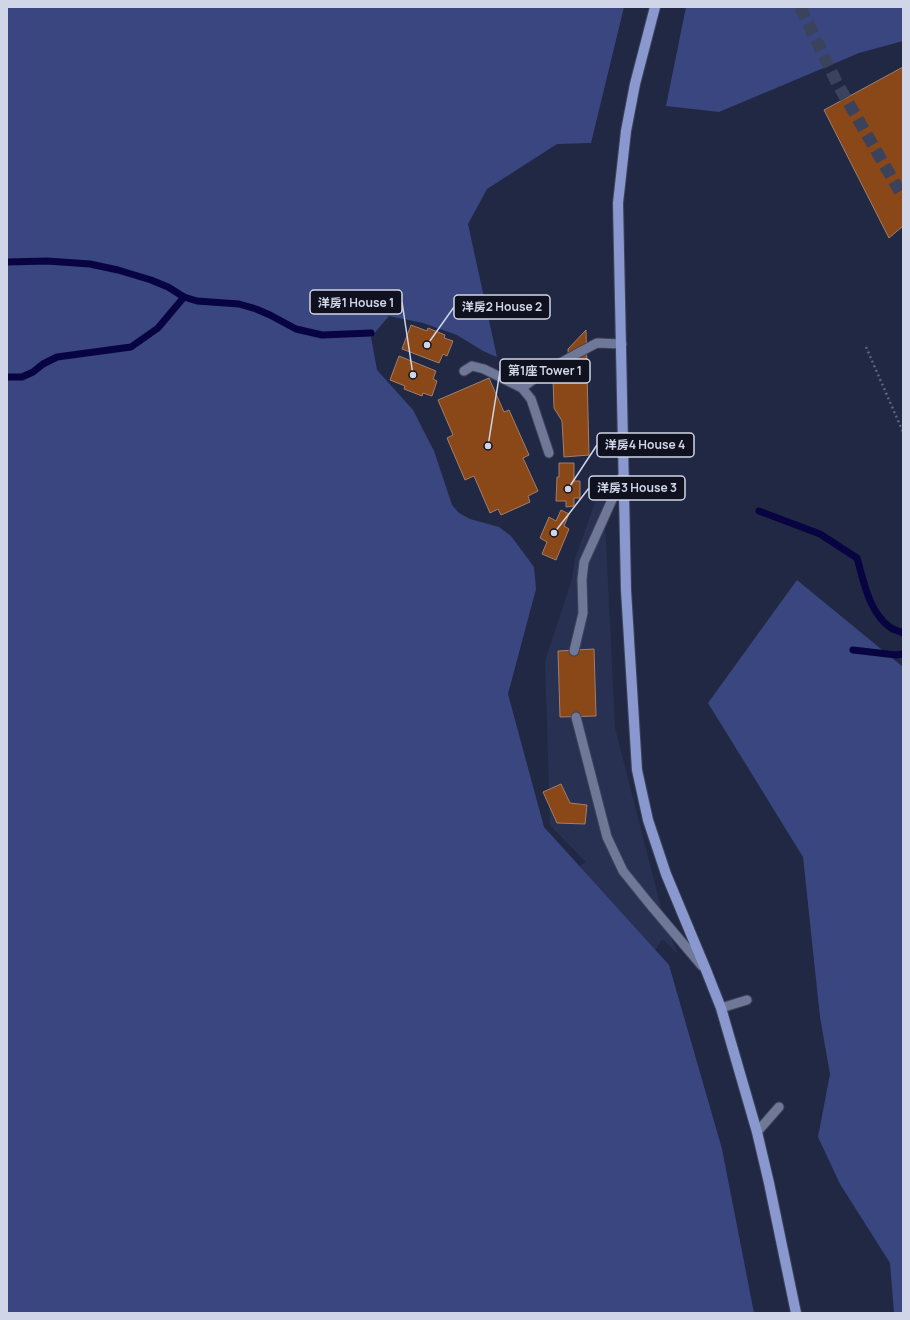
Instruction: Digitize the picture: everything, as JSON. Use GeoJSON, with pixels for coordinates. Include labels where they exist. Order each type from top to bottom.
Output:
{"type":"FeatureCollection","features":[{"type":"Feature","properties":{"kind":"main road"},"geometry":{"type":"LineString","coordinates":[[655,7],[635,84],[626,131],[619,196],[626,590],[637,770],[648,820],[666,874],[706,970],[720,1008],[757,1132],[771,1190],[796,1313]]}},
{"type":"Feature","properties":{"kind":"lane"},"geometry":{"type":"LineString","coordinates":[[522,388],[545,372],[597,343],[622,344]]}},
{"type":"Feature","properties":{"kind":"lane"},"geometry":{"type":"LineString","coordinates":[[464,371],[472,366],[484,369],[522,388],[532,399],[549,453]]}},
{"type":"Feature","properties":{"kind":"lane"},"geometry":{"type":"LineString","coordinates":[[574,651],[583,613],[582,579],[584,562],[624,472]]}},
{"type":"Feature","properties":{"kind":"lane"},"geometry":{"type":"LineString","coordinates":[[576,717],[607,837],[623,870],[648,902],[706,970]]}},
{"type":"Feature","properties":{"kind":"lane"},"geometry":{"type":"LineString","coordinates":[[720,1008],[747,1000]]}},
{"type":"Feature","properties":{"kind":"lane"},"geometry":{"type":"LineString","coordinates":[[757,1132],[779,1107]]}},
{"type":"Feature","properties":{"kind":"path"},"geometry":{"type":"LineString","coordinates":[[866,347],[903,432]]}},
{"type":"Feature","properties":{"kind":"shaded area"},"geometry":{"type":"Polygon","coordinates":[[[7,7],[624,7],[591,143],[557,144],[487,189],[468,224],[497,357],[483,351],[457,335],[423,323],[389,316],[371,337],[377,370],[413,410],[434,451],[452,505],[459,513],[470,519],[499,527],[511,536],[534,567],[536,589],[508,694],[544,827],[669,965],[722,1149],[754,1313],[7,1313],[7,7]]]}},
{"type":"Feature","properties":{"kind":"shaded area"},"geometry":{"type":"Polygon","coordinates":[[[686,7],[903,7],[903,41],[859,53],[719,112],[666,106],[686,7]]]}},
{"type":"Feature","properties":{"kind":"shaded area"},"geometry":{"type":"Polygon","coordinates":[[[603,480],[615,728],[665,923],[678,954],[662,939],[651,957],[534,892],[586,862],[550,825],[545,661],[572,579],[575,559],[603,480]]]}},
{"type":"Feature","properties":{"kind":"shaded area"},"geometry":{"type":"Polygon","coordinates":[[[797,580],[903,667],[903,1313],[894,1313],[890,1263],[840,1184],[818,1137],[830,1074],[820,1017],[803,857],[708,703],[797,580]]]}},
{"type":"Feature","properties":{"kind":"building"},"geometry":{"type":"Polygon","coordinates":[[[903,67],[903,226],[889,238],[824,110],[903,67]]]}},
{"type":"Feature","properties":{"kind":"building"},"geometry":{"type":"Polygon","coordinates":[[[411,325],[427,331],[428,328],[445,335],[444,338],[453,341],[447,356],[443,354],[439,363],[402,349],[411,325]]]}},
{"type":"Feature","properties":{"kind":"building"},"geometry":{"type":"Polygon","coordinates":[[[586,330],[589,455],[564,457],[562,421],[554,408],[553,379],[569,378],[568,349],[586,330]]]}},
{"type":"Feature","properties":{"kind":"building"},"geometry":{"type":"Polygon","coordinates":[[[399,356],[436,371],[433,379],[437,381],[432,396],[423,393],[422,396],[404,389],[405,386],[390,380],[399,356]]]}},
{"type":"Feature","properties":{"kind":"building"},"geometry":{"type":"Polygon","coordinates":[[[489,378],[504,412],[509,410],[529,455],[523,458],[538,491],[528,496],[530,502],[501,515],[498,509],[490,513],[474,476],[465,480],[447,438],[453,435],[438,400],[489,378]]]}},
{"type":"Feature","properties":{"kind":"building"},"geometry":{"type":"Polygon","coordinates":[[[559,463],[574,463],[574,481],[580,481],[580,498],[574,498],[574,506],[566,507],[566,501],[556,501],[559,463]]]}},
{"type":"Feature","properties":{"kind":"building"},"geometry":{"type":"Polygon","coordinates":[[[561,510],[569,514],[564,526],[569,529],[556,560],[542,554],[547,542],[540,538],[549,517],[556,521],[561,510]]]}},
{"type":"Feature","properties":{"kind":"building"},"geometry":{"type":"Polygon","coordinates":[[[594,649],[596,716],[560,717],[558,651],[594,649]]]}},
{"type":"Feature","properties":{"kind":"building"},"geometry":{"type":"Polygon","coordinates":[[[561,784],[570,803],[587,805],[585,824],[557,823],[543,792],[561,784]]]}},
{"type":"Feature","properties":{"kind":"waterway"},"geometry":{"type":"LineString","coordinates":[[7,262],[47,261],[90,264],[118,270],[151,280],[168,287],[184,297],[197,301],[239,304],[256,309],[296,329],[322,335],[371,333]]}},
{"type":"Feature","properties":{"kind":"waterway"},"geometry":{"type":"LineString","coordinates":[[7,377],[22,377],[57,357],[131,347],[158,328],[184,297]]}},
{"type":"Feature","properties":{"kind":"waterway"},"geometry":{"type":"LineString","coordinates":[[759,511],[820,534],[857,558],[872,606],[884,622],[891,628],[903,633]]}},
{"type":"Feature","properties":{"kind":"waterway"},"geometry":{"type":"LineString","coordinates":[[853,650],[896,655],[903,654]]}},
{"type":"Feature","properties":{"kind":"tunnel"},"geometry":{"type":"LineString","coordinates":[[800,7],[837,83],[903,197]]}},
{"type":"Feature","properties":{"kind":"place","name":"洋房2 House 2"},"geometry":{"type":"Point","coordinates":[427,345]}},
{"type":"Feature","properties":{"kind":"place","name":"洋房1 House 1"},"geometry":{"type":"Point","coordinates":[413,375]}},
{"type":"Feature","properties":{"kind":"place","name":"第1座 Tower 1"},"geometry":{"type":"Point","coordinates":[488,446]}},
{"type":"Feature","properties":{"kind":"place","name":"洋房4 House 4"},"geometry":{"type":"Point","coordinates":[568,489]}},
{"type":"Feature","properties":{"kind":"place","name":"洋房3 House 3"},"geometry":{"type":"Point","coordinates":[554,533]}}]}
